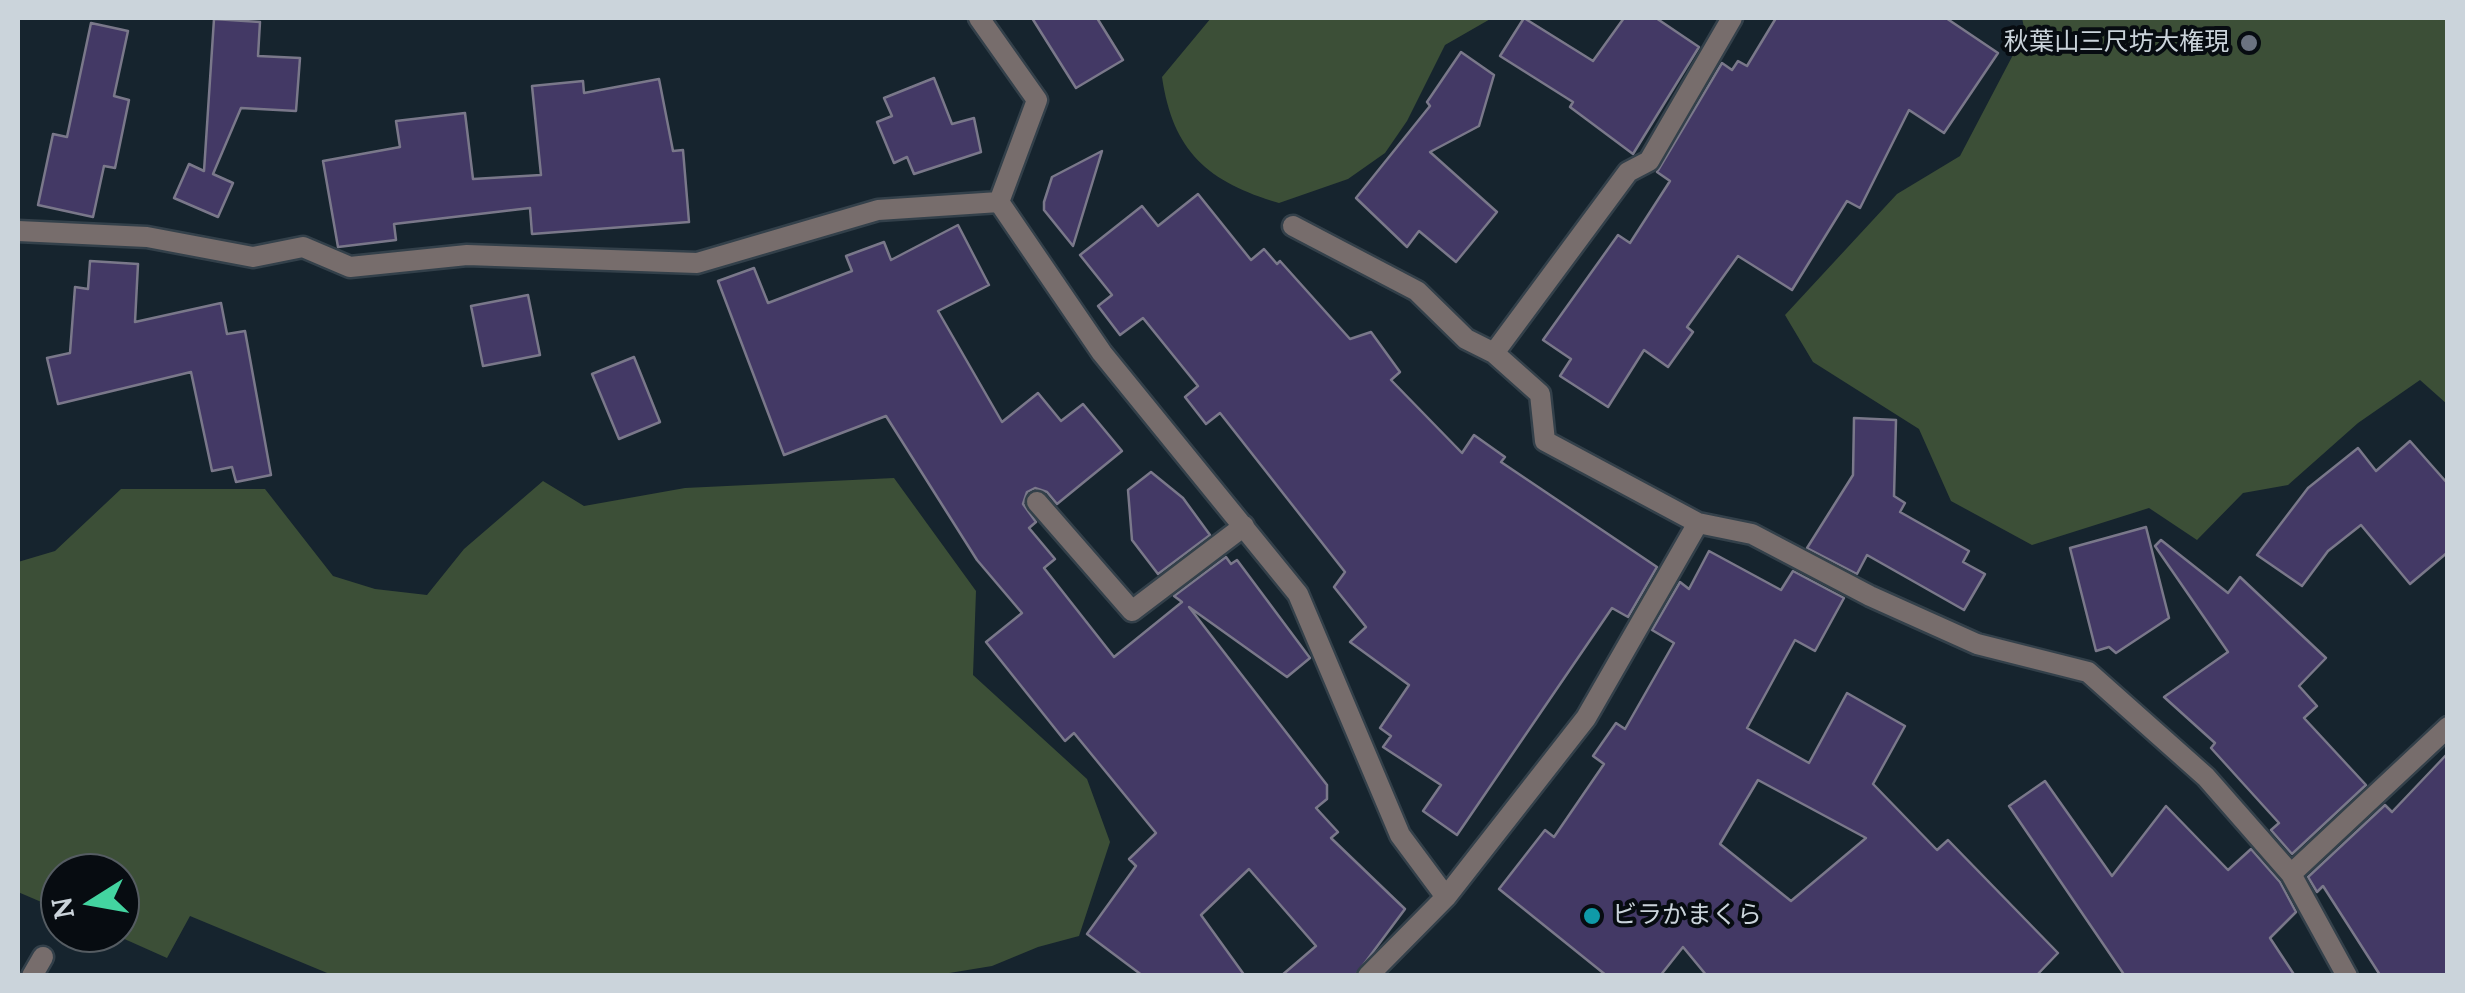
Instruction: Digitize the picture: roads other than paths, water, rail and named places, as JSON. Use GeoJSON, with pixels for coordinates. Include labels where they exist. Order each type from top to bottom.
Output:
{"type":"FeatureCollection","features":[{"type":"Feature","properties":{"kind":"street"},"geometry":{"type":"LineString","coordinates":[[979,18],[1037,100],[999,202]]}},
{"type":"Feature","properties":{"kind":"street"},"geometry":{"type":"LineString","coordinates":[[1494,354],[1628,172],[1649,161],[1732,18]]}},
{"type":"Feature","properties":{"kind":"street"},"geometry":{"type":"LineString","coordinates":[[18,231],[147,238],[253,257],[303,248],[350,268],[467,255],[697,263],[878,210],[999,202]]}},
{"type":"Feature","properties":{"kind":"street"},"geometry":{"type":"LineString","coordinates":[[999,202],[1102,353],[1298,594],[1400,835],[1446,897]]}},
{"type":"Feature","properties":{"kind":"street"},"geometry":{"type":"LineString","coordinates":[[1293,226],[1417,292],[1466,339],[1494,354],[1540,394],[1545,441],[1698,523],[1752,534],[1870,596],[1976,644],[2088,672],[2206,778],[2290,874],[2347,976]]}},
{"type":"Feature","properties":{"kind":"street"},"geometry":{"type":"LineString","coordinates":[[1037,502],[1132,610],[1244,526]]}},
{"type":"Feature","properties":{"kind":"street"},"geometry":{"type":"LineString","coordinates":[[1368,976],[1446,897],[1586,718],[1698,523]]}},
{"type":"Feature","properties":{"kind":"street"},"geometry":{"type":"LineString","coordinates":[[2290,874],[2448,726]]}},
{"type":"Feature","properties":{"kind":"place","name":"秋葉山三尺坊大権現"},"geometry":{"type":"Point","coordinates":[2249,43]}},
{"type":"Feature","properties":{"kind":"place","name":"ビラかまくら"},"geometry":{"type":"Point","coordinates":[1592,916]}}]}
